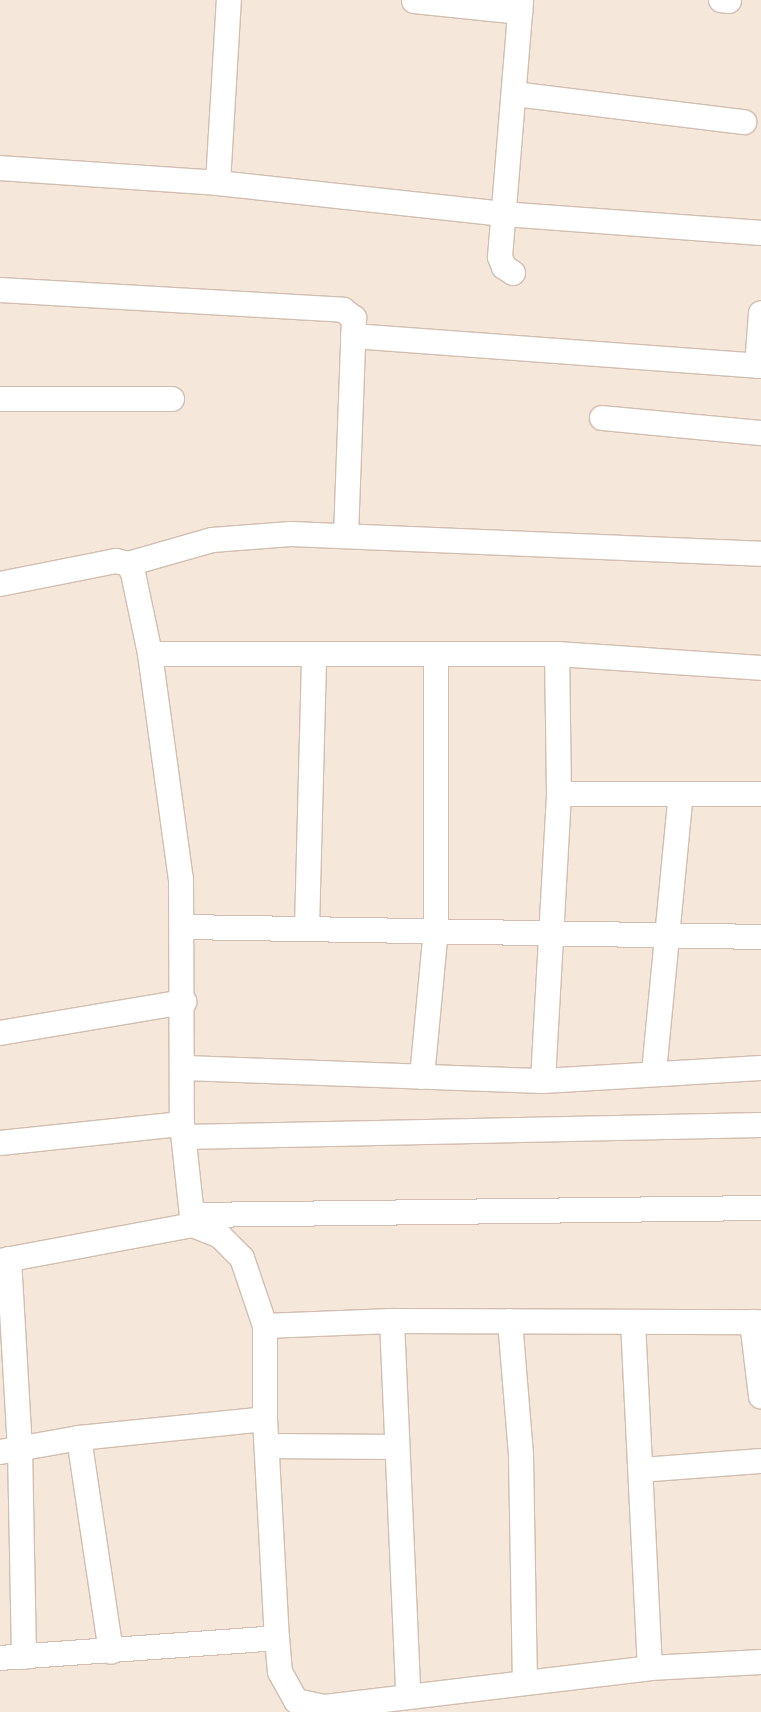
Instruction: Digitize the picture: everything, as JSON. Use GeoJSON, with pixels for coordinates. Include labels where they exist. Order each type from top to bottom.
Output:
{"type":"FeatureCollection","features":[{"type":"Feature","properties":{"kind":"street"},"geometry":{"type":"LineString","coordinates":[[218,183],[229,0]]}},
{"type":"Feature","properties":{"kind":"street"},"geometry":{"type":"LineString","coordinates":[[414,1],[521,6],[516,94],[500,257],[504,267],[513,273]]}},
{"type":"Feature","properties":{"kind":"street"},"geometry":{"type":"LineString","coordinates":[[516,94],[744,122]]}},
{"type":"Feature","properties":{"kind":"street"},"geometry":{"type":"LineString","coordinates":[[0,168],[218,183],[503,214],[761,233]]}},
{"type":"Feature","properties":{"kind":"street"},"geometry":{"type":"LineString","coordinates":[[0,290],[343,310],[354,318],[346,534]]}},
{"type":"Feature","properties":{"kind":"street"},"geometry":{"type":"LineString","coordinates":[[353,336],[759,366],[761,313]]}},
{"type":"Feature","properties":{"kind":"street"},"geometry":{"type":"LineString","coordinates":[[0,399],[172,399]]}},
{"type":"Feature","properties":{"kind":"street"},"geometry":{"type":"LineString","coordinates":[[602,418],[761,433]]}},
{"type":"Feature","properties":{"kind":"street"},"geometry":{"type":"LineString","coordinates":[[0,584],[104,562],[128,564],[212,540],[346,534],[761,554]]}},
{"type":"Feature","properties":{"kind":"street"},"geometry":{"type":"LineString","coordinates":[[128,564],[150,654],[184,926],[185,1068],[183,1131],[192,1220]]}},
{"type":"Feature","properties":{"kind":"street"},"geometry":{"type":"LineString","coordinates":[[150,654],[557,654],[761,668]]}},
{"type":"Feature","properties":{"kind":"street"},"geometry":{"type":"LineString","coordinates":[[422,1077],[436,930],[436,654]]}},
{"type":"Feature","properties":{"kind":"street"},"geometry":{"type":"LineString","coordinates":[[543,1082],[559,794],[557,654]]}},
{"type":"Feature","properties":{"kind":"street"},"geometry":{"type":"LineString","coordinates":[[307,928],[314,655]]}},
{"type":"Feature","properties":{"kind":"street"},"geometry":{"type":"LineString","coordinates":[[559,794],[761,794]]}},
{"type":"Feature","properties":{"kind":"street"},"geometry":{"type":"LineString","coordinates":[[654,1072],[681,794]]}},
{"type":"Feature","properties":{"kind":"street"},"geometry":{"type":"LineString","coordinates":[[184,926],[761,937]]}},
{"type":"Feature","properties":{"kind":"street"},"geometry":{"type":"LineString","coordinates":[[0,1033],[184,1002]]}},
{"type":"Feature","properties":{"kind":"street"},"geometry":{"type":"LineString","coordinates":[[185,1068],[543,1082],[654,1072],[761,1068]]}},
{"type":"Feature","properties":{"kind":"street"},"geometry":{"type":"LineString","coordinates":[[0,1142],[183,1131],[761,1125]]}},
{"type":"Feature","properties":{"kind":"street"},"geometry":{"type":"LineString","coordinates":[[24,1657],[10,1450],[4,1260],[192,1220],[761,1208]]}},
{"type":"Feature","properties":{"kind":"street"},"geometry":{"type":"LineString","coordinates":[[192,1220],[220,1236],[242,1258],[265,1326],[265,1419],[269,1446],[277,1638],[288,1693],[307,1708],[408,1694],[650,1668],[761,1662]]}},
{"type":"Feature","properties":{"kind":"street"},"geometry":{"type":"LineString","coordinates":[[265,1326],[392,1321],[756,1322],[761,1396]]}},
{"type":"Feature","properties":{"kind":"street"},"geometry":{"type":"LineString","coordinates":[[392,1321],[408,1694]]}},
{"type":"Feature","properties":{"kind":"street"},"geometry":{"type":"LineString","coordinates":[[510,1321],[521,1456],[525,1682]]}},
{"type":"Feature","properties":{"kind":"street"},"geometry":{"type":"LineString","coordinates":[[633,1322],[650,1668]]}},
{"type":"Feature","properties":{"kind":"street"},"geometry":{"type":"LineString","coordinates":[[10,1450],[79,1438],[265,1419]]}},
{"type":"Feature","properties":{"kind":"street"},"geometry":{"type":"LineString","coordinates":[[79,1438],[111,1652]]}},
{"type":"Feature","properties":{"kind":"street"},"geometry":{"type":"LineString","coordinates":[[269,1446],[397,1446]]}},
{"type":"Feature","properties":{"kind":"street"},"geometry":{"type":"LineString","coordinates":[[641,1470],[761,1461]]}},
{"type":"Feature","properties":{"kind":"street"},"geometry":{"type":"LineString","coordinates":[[0,1658],[111,1652],[277,1638]]}},
{"type":"Feature","properties":{"kind":"shaded area"},"geometry":{"type":"Polygon","coordinates":[[[0,0],[761,0],[761,1712],[0,1712],[0,0]]]}}]}
